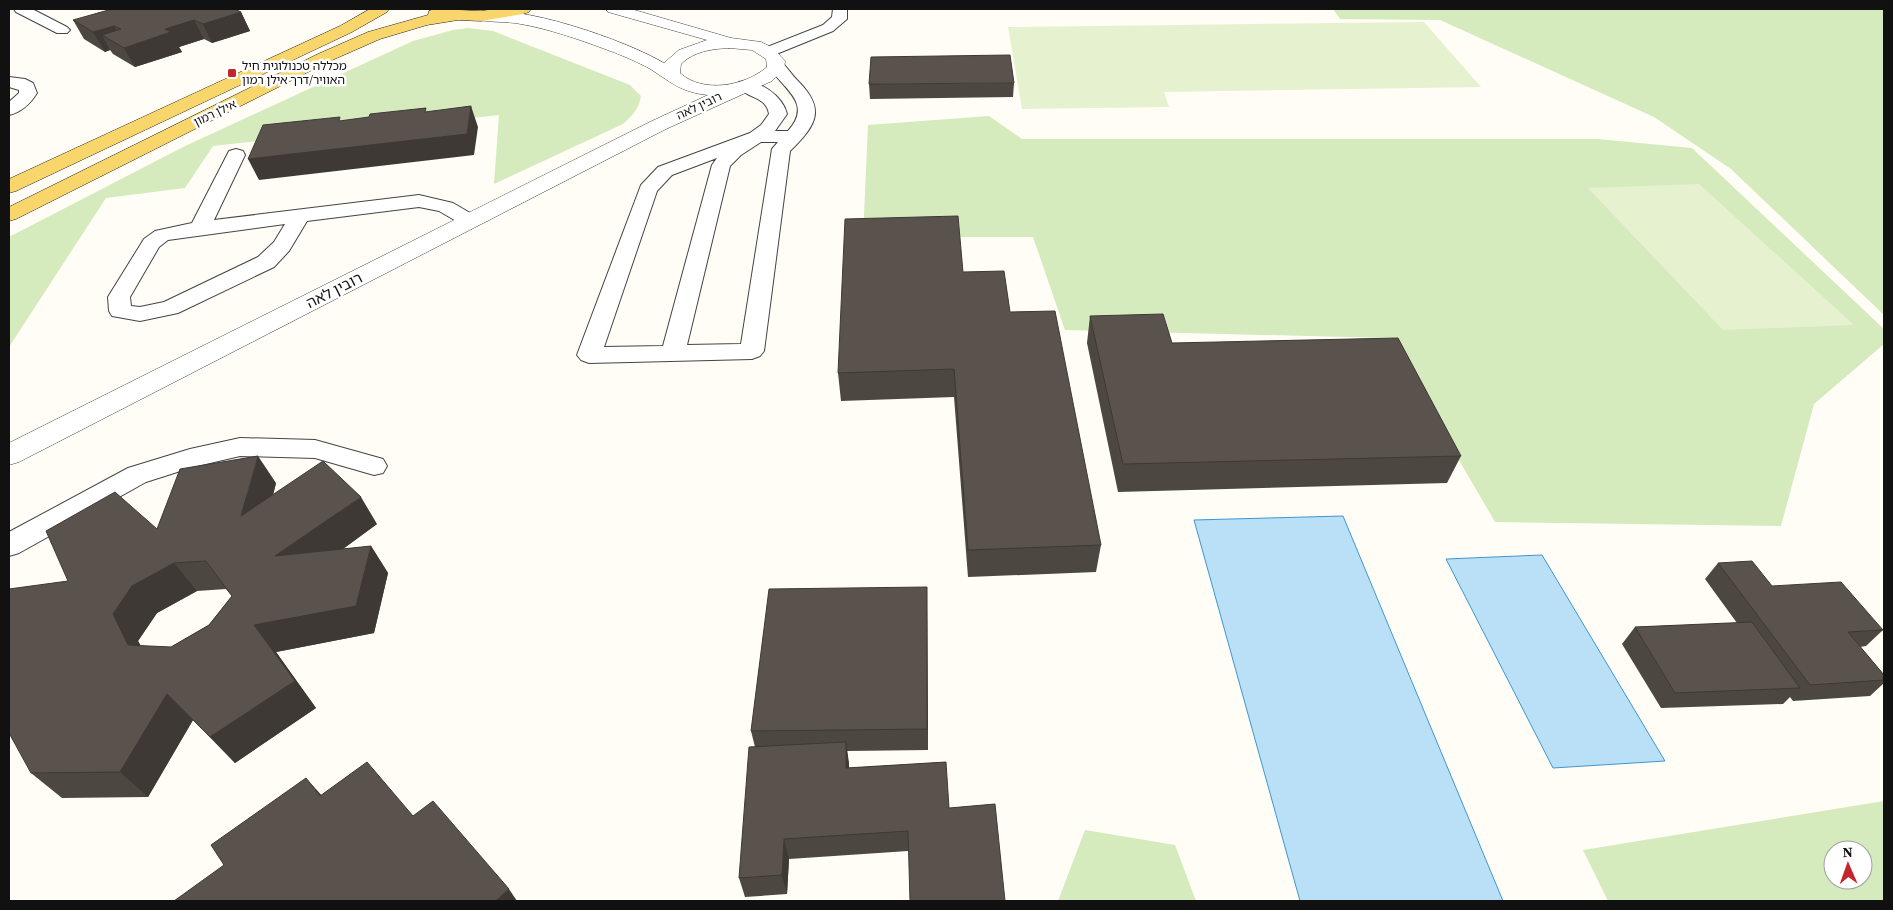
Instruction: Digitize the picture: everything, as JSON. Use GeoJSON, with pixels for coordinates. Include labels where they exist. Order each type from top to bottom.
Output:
{"type":"FeatureCollection","features":[{"type":"Feature","properties":{"kind":"main road","name":"אילן רמון"},"geometry":{"type":"LineString","coordinates":[[9,187],[346,29],[381,9]]}},
{"type":"Feature","properties":{"kind":"main road"},"geometry":{"type":"LineString","coordinates":[[417,9],[454,16],[481,16],[523,9]]}},
{"type":"Feature","properties":{"kind":"main road","name":"אילן רמון"},"geometry":{"type":"LineString","coordinates":[[9,215],[329,56],[412,22],[454,16]]}},
{"type":"Feature","properties":{"kind":"street"},"geometry":{"type":"LineString","coordinates":[[614,9],[738,44]]}},
{"type":"Feature","properties":{"kind":"street"},"geometry":{"type":"LineString","coordinates":[[481,16],[514,17],[549,24],[634,54],[686,85],[700,88],[726,89],[743,86]]}},
{"type":"Feature","properties":{"kind":"street"},"geometry":{"type":"LineString","coordinates":[[674,78],[671,74],[671,66],[676,59],[685,53],[705,46],[752,45],[772,58]]}},
{"type":"Feature","properties":{"kind":"street","name":"רובין לאה"},"geometry":{"type":"LineString","coordinates":[[9,455],[658,125],[768,76],[772,58]]}},
{"type":"Feature","properties":{"kind":"street","name":"רובין לאה"},"geometry":{"type":"LineString","coordinates":[[658,125],[676,111],[682,101],[683,91],[674,78]]}},
{"type":"Feature","properties":{"kind":"lane"},"geometry":{"type":"LineString","coordinates":[[22,9],[62,30]]}},
{"type":"Feature","properties":{"kind":"lane"},"geometry":{"type":"LineString","coordinates":[[794,137],[758,136],[665,170],[648,189],[589,355],[752,351],[781,149],[794,137],[807,118],[808,105],[786,79],[772,58],[828,28],[839,19],[840,9]]}},
{"type":"Feature","properties":{"kind":"lane"},"geometry":{"type":"LineString","coordinates":[[9,70],[26,87],[28,93],[24,100],[9,110]]}},
{"type":"Feature","properties":{"kind":"lane"},"geometry":{"type":"LineString","coordinates":[[9,82],[18,83],[26,87]]}},
{"type":"Feature","properties":{"kind":"lane"},"geometry":{"type":"LineString","coordinates":[[673,353],[721,165],[728,155],[758,136],[776,119],[778,108],[768,98],[743,86]]}},
{"type":"Feature","properties":{"kind":"lane"},"geometry":{"type":"LineString","coordinates":[[200,228],[236,155]]}},
{"type":"Feature","properties":{"kind":"lane"},"geometry":{"type":"LineString","coordinates":[[299,216],[289,239],[266,262],[170,308],[140,314],[120,311],[119,297],[151,243],[162,235],[200,228],[419,201],[450,207],[470,221]]}},
{"type":"Feature","properties":{"kind":"lane"},"geometry":{"type":"LineString","coordinates":[[11,540],[138,475],[190,458],[240,447],[314,449],[374,466]]}},
{"type":"Feature","properties":{"kind":"green space"},"geometry":{"type":"Polygon","coordinates":[[[1333,9],[1884,9],[1884,315],[1731,169],[1654,117],[1440,20],[1340,19],[1333,9]]]}},
{"type":"Feature","properties":{"kind":"green space"},"geometry":{"type":"Polygon","coordinates":[[[1424,22],[1481,87],[1164,92],[1169,107],[1022,109],[1008,27],[1424,22]]]}},
{"type":"Feature","properties":{"kind":"green space"},"geometry":{"type":"Polygon","coordinates":[[[468,28],[493,31],[630,85],[641,96],[639,105],[623,124],[494,184],[499,115],[213,146],[185,188],[106,198],[9,347],[9,237],[183,147],[413,41],[453,30],[468,28]]]}},
{"type":"Feature","properties":{"kind":"green space"},"geometry":{"type":"Polygon","coordinates":[[[989,116],[1022,139],[1598,139],[1692,148],[1884,329],[1884,344],[1814,404],[1781,526],[1495,522],[1388,338],[1065,330],[1033,237],[863,237],[868,125],[989,116]]]}},
{"type":"Feature","properties":{"kind":"green space"},"geometry":{"type":"Polygon","coordinates":[[[1699,184],[1854,325],[1723,330],[1588,188],[1699,184]]]}},
{"type":"Feature","properties":{"kind":"green space"},"geometry":{"type":"Polygon","coordinates":[[[1884,801],[1884,901],[1608,901],[1583,850],[1884,801]]]}},
{"type":"Feature","properties":{"kind":"green space"},"geometry":{"type":"Polygon","coordinates":[[[1085,830],[1175,845],[1196,901],[1058,901],[1085,830]]]}},
{"type":"Feature","properties":{"kind":"water"},"geometry":{"type":"Polygon","coordinates":[[[1343,516],[1503,901],[1300,901],[1194,520],[1343,516]]]}},
{"type":"Feature","properties":{"kind":"water"},"geometry":{"type":"Polygon","coordinates":[[[1542,555],[1665,761],[1553,768],[1446,559],[1542,555]]]}},
{"type":"Feature","properties":{"kind":"building"},"geometry":{"type":"Polygon","coordinates":[[[112,9],[235,9],[241,12],[203,24],[194,20],[165,29],[171,32],[124,48],[102,35],[121,29],[114,26],[93,32],[73,20],[112,9]]]}},
{"type":"Feature","properties":{"kind":"building"},"geometry":{"type":"Polygon","coordinates":[[[1010,55],[1014,83],[869,84],[871,57],[1010,55]]]}},
{"type":"Feature","properties":{"kind":"building"},"geometry":{"type":"Polygon","coordinates":[[[471,106],[467,134],[248,159],[263,125],[340,117],[339,121],[369,117],[370,114],[426,108],[425,112],[471,106]]]}},
{"type":"Feature","properties":{"kind":"building"},"geometry":{"type":"Polygon","coordinates":[[[958,216],[963,272],[1004,271],[1010,312],[1055,311],[1101,545],[968,550],[954,369],[838,373],[845,219],[958,216]]]}},
{"type":"Feature","properties":{"kind":"building"},"geometry":{"type":"Polygon","coordinates":[[[1163,314],[1172,343],[1398,338],[1461,456],[1123,464],[1090,316],[1163,314]]]}},
{"type":"Feature","properties":{"kind":"building"},"geometry":{"type":"Polygon","coordinates":[[[258,456],[241,516],[323,461],[361,497],[275,556],[371,546],[356,606],[254,625],[295,681],[210,737],[167,694],[120,772],[31,773],[9,733],[9,589],[68,581],[46,531],[115,492],[157,529],[180,469],[258,456]],[[206,561],[174,563],[132,586],[113,614],[128,645],[171,647],[209,625],[232,596],[206,561]]]}},
{"type":"Feature","properties":{"kind":"building"},"geometry":{"type":"Polygon","coordinates":[[[1752,561],[1772,586],[1841,582],[1883,630],[1848,632],[1884,675],[1884,680],[1810,685],[1718,563],[1752,561]]]}},
{"type":"Feature","properties":{"kind":"building"},"geometry":{"type":"Polygon","coordinates":[[[927,587],[927,729],[751,731],[769,589],[927,587]]]}},
{"type":"Feature","properties":{"kind":"building"},"geometry":{"type":"Polygon","coordinates":[[[1752,622],[1800,688],[1675,693],[1635,627],[1752,622]]]}},
{"type":"Feature","properties":{"kind":"building"},"geometry":{"type":"Polygon","coordinates":[[[846,742],[846,768],[946,762],[949,808],[995,804],[1005,901],[910,901],[908,831],[784,839],[782,875],[739,878],[749,747],[846,742]]]}},
{"type":"Feature","properties":{"kind":"building"},"geometry":{"type":"Polygon","coordinates":[[[367,762],[413,816],[433,801],[509,889],[495,901],[174,901],[224,865],[211,845],[306,778],[320,796],[367,762]]]}},
{"type":"Feature","properties":{"kind":"place","name":"מכללה טכנולוגית חיל האוויר/דרך אילן רמון"},"geometry":{"type":"Point","coordinates":[232,73]}}]}
